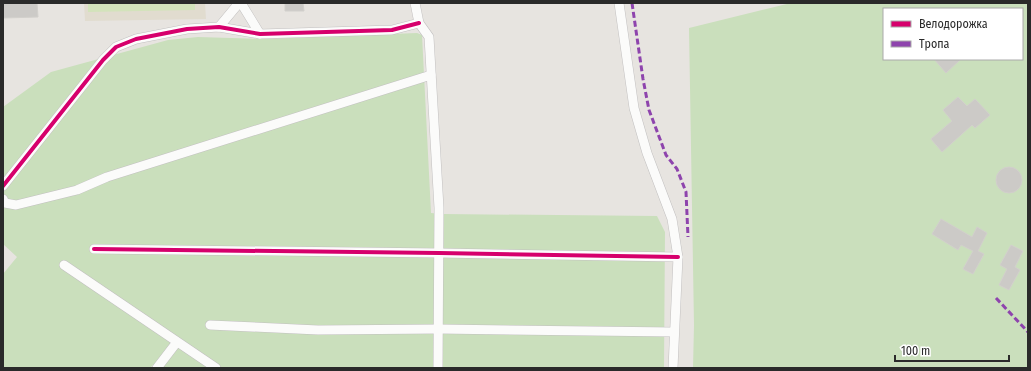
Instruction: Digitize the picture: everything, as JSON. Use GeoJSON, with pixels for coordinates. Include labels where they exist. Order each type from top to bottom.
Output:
{"type":"FeatureCollection","features":[{"type":"Feature","properties":{"kind":"street"},"geometry":{"type":"LineString","coordinates":[[219,27],[240,3],[260,34]]}},
{"type":"Feature","properties":{"kind":"street"},"geometry":{"type":"LineString","coordinates":[[415,3],[420,23],[429,37],[439,208],[438,368]]}},
{"type":"Feature","properties":{"kind":"street"},"geometry":{"type":"LineString","coordinates":[[619,3],[634,108],[647,153],[672,219],[678,257],[673,368]]}},
{"type":"Feature","properties":{"kind":"street"},"geometry":{"type":"LineString","coordinates":[[3,186],[103,60],[116,47],[136,39],[187,29],[219,27],[260,34],[392,30],[420,23]]}},
{"type":"Feature","properties":{"kind":"street"},"geometry":{"type":"LineString","coordinates":[[3,199],[5,203],[16,205],[77,190],[107,177],[431,75]]}},
{"type":"Feature","properties":{"kind":"street"},"geometry":{"type":"LineString","coordinates":[[94,249],[678,257]]}},
{"type":"Feature","properties":{"kind":"street"},"geometry":{"type":"LineString","coordinates":[[64,265],[216,368]]}},
{"type":"Feature","properties":{"kind":"street"},"geometry":{"type":"LineString","coordinates":[[210,325],[318,330],[439,329],[674,332]]}},
{"type":"Feature","properties":{"kind":"street"},"geometry":{"type":"LineString","coordinates":[[157,368],[177,342]]}},
{"type":"Feature","properties":{"kind":"shaded area"},"geometry":{"type":"Polygon","coordinates":[[[84,3],[205,3],[206,19],[85,21],[84,3]]]}},
{"type":"Feature","properties":{"kind":"green space"},"geometry":{"type":"Polygon","coordinates":[[[88,3],[195,3],[195,10],[88,12],[88,3]]]}},
{"type":"Feature","properties":{"kind":"green space"},"geometry":{"type":"Polygon","coordinates":[[[791,3],[1028,3],[1028,368],[693,368],[694,325],[689,28],[791,3]]]}},
{"type":"Feature","properties":{"kind":"green space"},"geometry":{"type":"Polygon","coordinates":[[[417,33],[422,35],[431,213],[657,216],[665,232],[664,368],[158,368],[153,365],[150,368],[3,368],[3,274],[17,257],[3,244],[3,107],[51,72],[168,40],[198,37],[265,39],[417,33]]]}},
{"type":"Feature","properties":{"kind":"building"},"geometry":{"type":"Polygon","coordinates":[[[3,3],[37,3],[38,17],[3,18],[3,3]]]}},
{"type":"Feature","properties":{"kind":"building"},"geometry":{"type":"Polygon","coordinates":[[[285,3],[303,3],[304,11],[285,11],[285,3]]]}},
{"type":"Feature","properties":{"kind":"building"},"geometry":{"type":"Polygon","coordinates":[[[935,60],[960,60],[946,73],[935,60]]]}},
{"type":"Feature","properties":{"kind":"building"},"geometry":{"type":"Polygon","coordinates":[[[958,97],[967,106],[975,99],[990,115],[975,128],[972,125],[942,152],[931,139],[952,121],[943,110],[958,97]]]}},
{"type":"Feature","properties":{"kind":"building"},"geometry":{"type":"Polygon","coordinates":[[[1009,167],[1018,171],[1022,180],[1018,189],[1009,193],[1000,189],[996,180],[1000,171],[1009,167]]]}},
{"type":"Feature","properties":{"kind":"building"},"geometry":{"type":"Polygon","coordinates":[[[941,219],[972,237],[977,227],[987,233],[978,251],[984,254],[973,274],[963,269],[973,251],[961,245],[958,250],[932,234],[941,219]]]}},
{"type":"Feature","properties":{"kind":"building"},"geometry":{"type":"Polygon","coordinates":[[[1011,245],[1023,251],[1015,267],[1020,270],[1009,290],[999,285],[1007,269],[1000,265],[1011,245]]]}},
{"type":"Feature","properties":{"kind":"marked path"},"geometry":{"type":"LineString","coordinates":[[632,3],[649,110],[666,155],[677,169],[686,192],[688,237]]}},
{"type":"Feature","properties":{"kind":"marked path"},"geometry":{"type":"LineString","coordinates":[[996,298],[1028,332]]}},
{"type":"Feature","properties":{"kind":"cycle path"},"geometry":{"type":"LineString","coordinates":[[3,186],[103,60],[116,47],[136,39],[187,29],[219,27],[260,34],[392,30],[419,23]]}},
{"type":"Feature","properties":{"kind":"cycle path"},"geometry":{"type":"LineString","coordinates":[[94,249],[678,257]]}}]}
